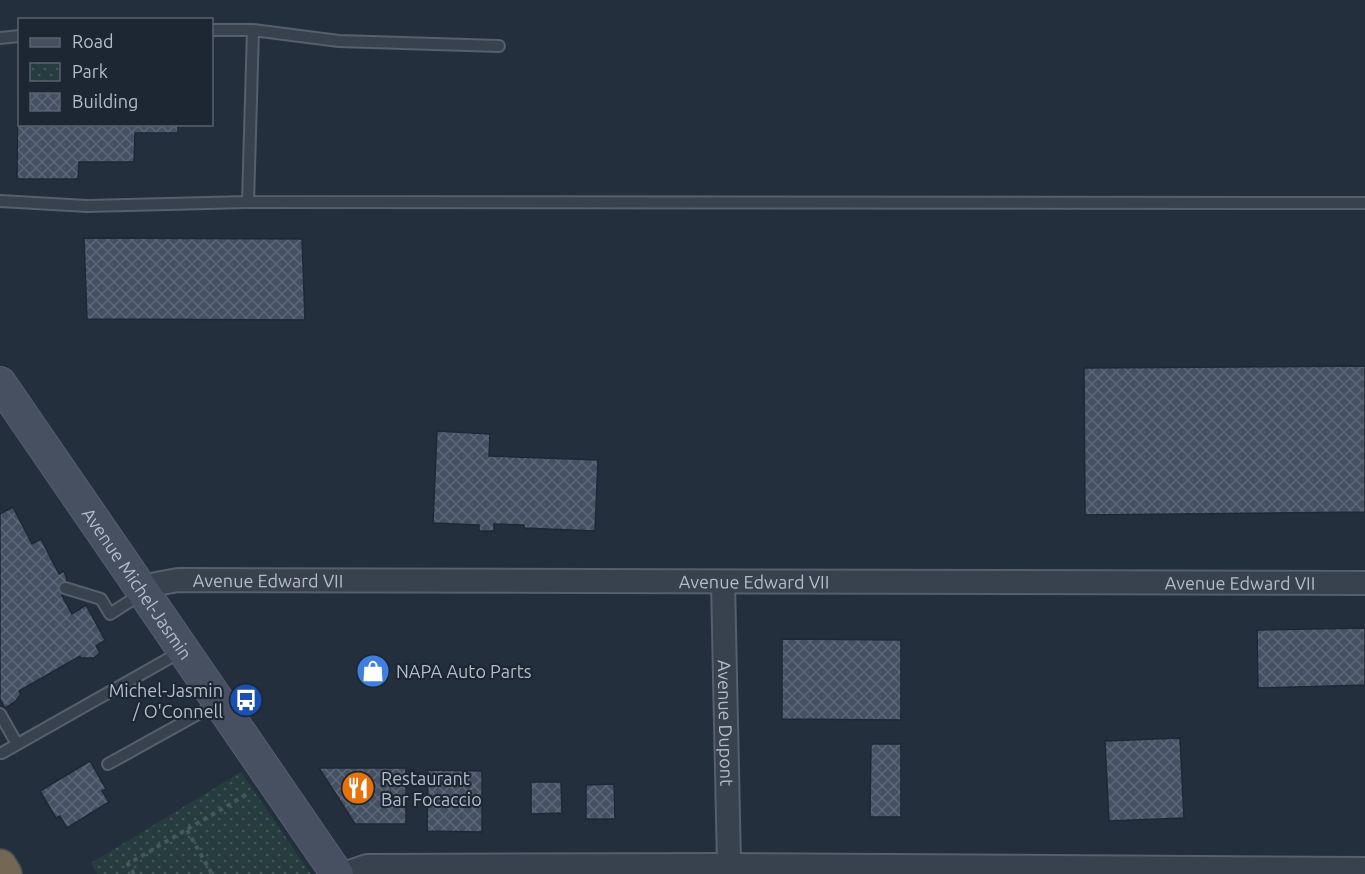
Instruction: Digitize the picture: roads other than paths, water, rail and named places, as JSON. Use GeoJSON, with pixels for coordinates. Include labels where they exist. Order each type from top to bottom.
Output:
{"type":"FeatureCollection","features":[{"type":"Feature","properties":{"kind":"highway"},"geometry":{"type":"LineString","coordinates":[[0,866],[5,874]]}},
{"type":"Feature","properties":{"kind":"main road","name":"Avenue Michel-Jasmin"},"geometry":{"type":"LineString","coordinates":[[1,384],[337,874]]}},
{"type":"Feature","properties":{"kind":"street","name":"Avenue Edward VII"},"geometry":{"type":"LineString","coordinates":[[145,592],[156,584],[178,580],[1365,583]]}},
{"type":"Feature","properties":{"kind":"street","name":"Avenue Dupont"},"geometry":{"type":"LineString","coordinates":[[723,582],[729,865]]}},
{"type":"Feature","properties":{"kind":"street"},"geometry":{"type":"LineString","coordinates":[[343,874],[367,866],[729,865],[1330,872],[1365,869]]}},
{"type":"Feature","properties":{"kind":"lane"},"geometry":{"type":"LineString","coordinates":[[213,30],[253,30],[339,41],[499,46]]}},
{"type":"Feature","properties":{"kind":"lane"},"geometry":{"type":"LineString","coordinates":[[248,202],[253,30]]}},
{"type":"Feature","properties":{"kind":"lane"},"geometry":{"type":"LineString","coordinates":[[0,38],[18,36]]}},
{"type":"Feature","properties":{"kind":"lane"},"geometry":{"type":"LineString","coordinates":[[0,201],[87,206],[248,202],[1365,203]]}},
{"type":"Feature","properties":{"kind":"lane"},"geometry":{"type":"LineString","coordinates":[[65,588],[101,599],[110,614],[145,592]]}},
{"type":"Feature","properties":{"kind":"lane"},"geometry":{"type":"LineString","coordinates":[[2,753],[184,650]]}},
{"type":"Feature","properties":{"kind":"lane"},"geometry":{"type":"LineString","coordinates":[[108,764],[220,702]]}},
{"type":"Feature","properties":{"kind":"lane"},"geometry":{"type":"LineString","coordinates":[[0,714],[17,744]]}},
{"type":"Feature","properties":{"kind":"place","name":"NAPA Auto Parts"},"geometry":{"type":"Point","coordinates":[373,671]}},
{"type":"Feature","properties":{"kind":"place","name":"Michel-Jasmin / O'Connell"},"geometry":{"type":"Point","coordinates":[246,700]}},
{"type":"Feature","properties":{"kind":"place","name":"Restaurant Bar Focaccio"},"geometry":{"type":"Point","coordinates":[358,788]}}]}
